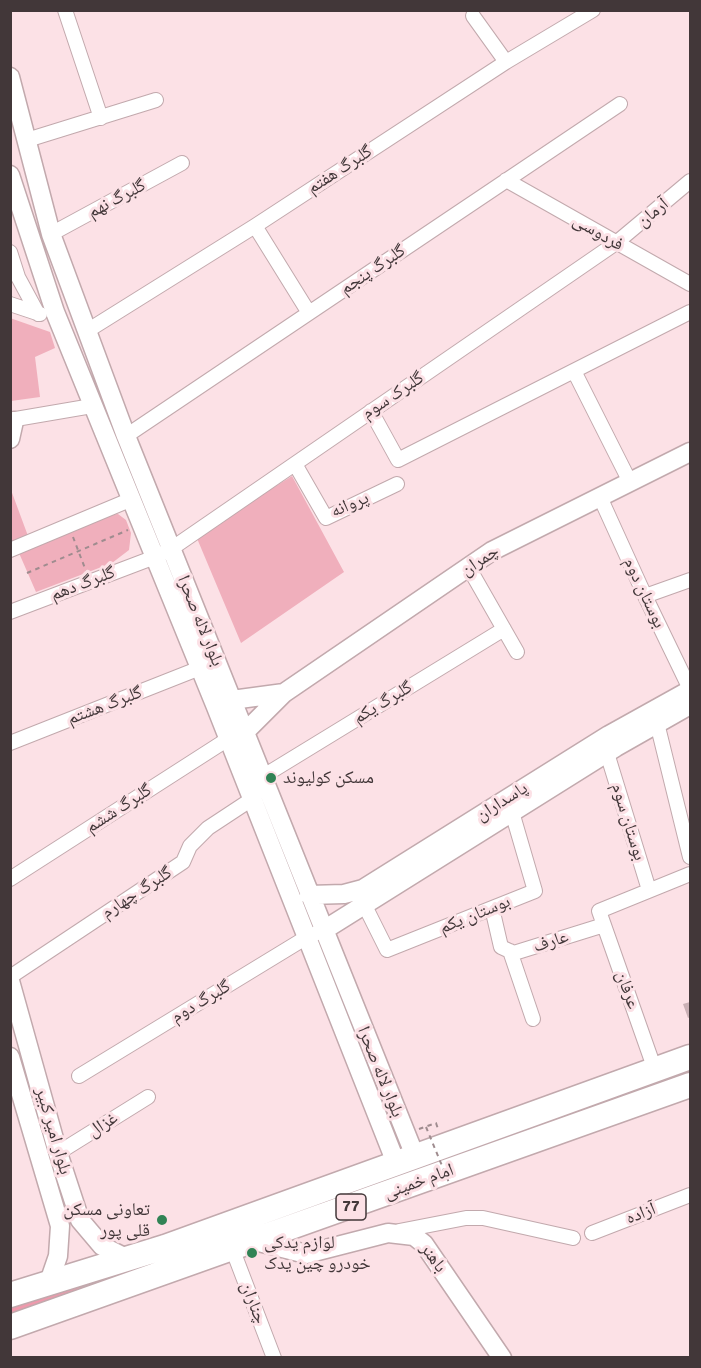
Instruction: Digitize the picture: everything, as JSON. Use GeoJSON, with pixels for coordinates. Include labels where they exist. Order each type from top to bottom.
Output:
{"type":"FeatureCollection","features":[{"type":"Feature","properties":{"kind":"highway","name":"امام خمینی"},"geometry":{"type":"LineString","coordinates":[[10,1327],[168,1258],[405,1160],[690,1057]]}},
{"type":"Feature","properties":{"kind":"highway","name":"امام خمینی"},"geometry":{"type":"LineString","coordinates":[[10,1295],[128,1259],[168,1258],[243,1245],[690,1085]]}},
{"type":"Feature","properties":{"kind":"highway"},"geometry":{"type":"LineString","coordinates":[[588,1094],[597,1118]]}},
{"type":"Feature","properties":{"kind":"main road","name":"بلوار لاله صحرا"},"geometry":{"type":"LineString","coordinates":[[10,77],[16,115],[27,140],[39,196],[51,234],[126,436],[200,668],[245,732],[309,895],[316,934]]}},
{"type":"Feature","properties":{"kind":"main road","name":"بلوار لاله صحرا"},"geometry":{"type":"LineString","coordinates":[[10,175],[46,313],[93,406],[142,525],[163,553],[224,704],[228,739],[252,799],[316,934],[400,1129],[405,1160]]}},
{"type":"Feature","properties":{"kind":"main road"},"geometry":{"type":"LineString","coordinates":[[10,439],[12,420]]}},
{"type":"Feature","properties":{"kind":"main road","name":"چمران"},"geometry":{"type":"LineString","coordinates":[[228,739],[245,732],[284,693],[492,551],[690,452]]}},
{"type":"Feature","properties":{"kind":"main road","name":"پاسداران"},"geometry":{"type":"LineString","coordinates":[[316,934],[364,904],[653,708],[690,689]]}},
{"type":"Feature","properties":{"kind":"main road","name":"چمران"},"geometry":{"type":"LineString","coordinates":[[224,704],[284,693]]}},
{"type":"Feature","properties":{"kind":"main road","name":"پاسداران"},"geometry":{"type":"LineString","coordinates":[[309,895],[344,894],[363,889],[690,705]]}},
{"type":"Feature","properties":{"kind":"main road","name":"بلوار امیر کبیر"},"geometry":{"type":"LineString","coordinates":[[10,979],[58,1153],[80,1220],[102,1246],[128,1259]]}},
{"type":"Feature","properties":{"kind":"main road"},"geometry":{"type":"LineString","coordinates":[[10,1057],[18,1108],[60,1226],[58,1256],[48,1285]]}},
{"type":"Feature","properties":{"kind":"main road"},"geometry":{"type":"LineString","coordinates":[[287,1230],[283,1244],[294,1253]]}},
{"type":"Feature","properties":{"kind":"main road","name":"باهنر"},"geometry":{"type":"LineString","coordinates":[[243,1245],[294,1253],[315,1253],[388,1233],[408,1234],[420,1239],[502,1358]]}},
{"type":"Feature","properties":{"kind":"street"},"geometry":{"type":"LineString","coordinates":[[65,10],[101,118]]}},
{"type":"Feature","properties":{"kind":"street","name":"گلبرگ هفتم"},"geometry":{"type":"LineString","coordinates":[[87,331],[255,226],[506,62],[593,10]]}},
{"type":"Feature","properties":{"kind":"street"},"geometry":{"type":"LineString","coordinates":[[472,16],[506,62]]}},
{"type":"Feature","properties":{"kind":"street"},"geometry":{"type":"LineString","coordinates":[[27,140],[156,100]]}},
{"type":"Feature","properties":{"kind":"street","name":"گلبرگ پنجم"},"geometry":{"type":"LineString","coordinates":[[126,436],[620,104]]}},
{"type":"Feature","properties":{"kind":"street","name":"گلبرگ نهم"},"geometry":{"type":"LineString","coordinates":[[51,234],[182,163]]}},
{"type":"Feature","properties":{"kind":"street","name":"فردوسی"},"geometry":{"type":"LineString","coordinates":[[506,180],[690,284]]}},
{"type":"Feature","properties":{"kind":"street","name":"آرمان"},"geometry":{"type":"LineString","coordinates":[[616,243],[684,195],[690,182]]}},
{"type":"Feature","properties":{"kind":"street"},"geometry":{"type":"LineString","coordinates":[[255,226],[309,313]]}},
{"type":"Feature","properties":{"kind":"street","name":"گلبرک سوم"},"geometry":{"type":"LineString","coordinates":[[163,553],[616,243]]}},
{"type":"Feature","properties":{"kind":"street"},"geometry":{"type":"LineString","coordinates":[[10,252],[18,277],[46,313]]}},
{"type":"Feature","properties":{"kind":"street"},"geometry":{"type":"LineString","coordinates":[[10,304],[46,313]]}},
{"type":"Feature","properties":{"kind":"street"},"geometry":{"type":"LineString","coordinates":[[371,411],[398,460],[690,312]]}},
{"type":"Feature","properties":{"kind":"street"},"geometry":{"type":"LineString","coordinates":[[574,371],[630,482]]}},
{"type":"Feature","properties":{"kind":"street"},"geometry":{"type":"LineString","coordinates":[[12,420],[93,406]]}},
{"type":"Feature","properties":{"kind":"street","name":"پروانه"},"geometry":{"type":"LineString","coordinates":[[295,464],[326,518],[397,484]]}},
{"type":"Feature","properties":{"kind":"street","name":"بوستان دوم"},"geometry":{"type":"LineString","coordinates":[[600,497],[690,689]]}},
{"type":"Feature","properties":{"kind":"street"},"geometry":{"type":"LineString","coordinates":[[10,550],[132,499]]}},
{"type":"Feature","properties":{"kind":"street","name":"گلبرگ دهم"},"geometry":{"type":"LineString","coordinates":[[10,612],[163,553]]}},
{"type":"Feature","properties":{"kind":"street"},"geometry":{"type":"LineString","coordinates":[[468,568],[517,652]]}},
{"type":"Feature","properties":{"kind":"street"},"geometry":{"type":"LineString","coordinates":[[645,596],[690,580]]}},
{"type":"Feature","properties":{"kind":"street","name":"گلبرگ یکم"},"geometry":{"type":"LineString","coordinates":[[262,777],[504,629]]}},
{"type":"Feature","properties":{"kind":"street","name":"گلبرگ هشتم"},"geometry":{"type":"LineString","coordinates":[[10,743],[200,668]]}},
{"type":"Feature","properties":{"kind":"street"},"geometry":{"type":"LineString","coordinates":[[657,723],[685,810],[690,857]]}},
{"type":"Feature","properties":{"kind":"street","name":"گلبرگ ششم"},"geometry":{"type":"LineString","coordinates":[[10,879],[228,739]]}},
{"type":"Feature","properties":{"kind":"street","name":"بوستان سوم"},"geometry":{"type":"LineString","coordinates":[[607,753],[649,890]]}},
{"type":"Feature","properties":{"kind":"street","name":"گلبرگ چهارم"},"geometry":{"type":"LineString","coordinates":[[10,979],[183,862],[190,846],[208,828],[252,799]]}},
{"type":"Feature","properties":{"kind":"street","name":"بوستان یکم"},"geometry":{"type":"LineString","coordinates":[[364,904],[387,950],[535,891],[508,806]]}},
{"type":"Feature","properties":{"kind":"street"},"geometry":{"type":"LineString","coordinates":[[649,890],[690,874]]}},
{"type":"Feature","properties":{"kind":"street","name":"عرفان"},"geometry":{"type":"LineString","coordinates":[[649,890],[599,911],[655,1070]]}},
{"type":"Feature","properties":{"kind":"street","name":"عارف"},"geometry":{"type":"LineString","coordinates":[[492,908],[501,947],[514,953],[604,925]]}},
{"type":"Feature","properties":{"kind":"street","name":"گلبرگ دوم"},"geometry":{"type":"LineString","coordinates":[[79,1076],[316,934]]}},
{"type":"Feature","properties":{"kind":"street"},"geometry":{"type":"LineString","coordinates":[[510,951],[533,1020]]}},
{"type":"Feature","properties":{"kind":"street","name":"غزال"},"geometry":{"type":"LineString","coordinates":[[58,1153],[148,1097]]}},
{"type":"Feature","properties":{"kind":"street","name":"آزاده"},"geometry":{"type":"LineString","coordinates":[[592,1233],[690,1195]]}},
{"type":"Feature","properties":{"kind":"street"},"geometry":{"type":"LineString","coordinates":[[388,1233],[475,1218],[573,1238]]}},
{"type":"Feature","properties":{"kind":"street","name":"چناران"},"geometry":{"type":"LineString","coordinates":[[243,1245],[274,1358]]}},
{"type":"Feature","properties":{"kind":"path"},"geometry":{"type":"LineString","coordinates":[[69,525],[90,582]]}},
{"type":"Feature","properties":{"kind":"path"},"geometry":{"type":"LineString","coordinates":[[27,573],[142,525]]}},
{"type":"Feature","properties":{"kind":"path"},"geometry":{"type":"LineString","coordinates":[[400,1129],[426,1127],[436,1123]]}},
{"type":"Feature","properties":{"kind":"path"},"geometry":{"type":"LineString","coordinates":[[426,1127],[450,1185]]}},
{"type":"Feature","properties":{"kind":"shaded area"},"geometry":{"type":"Polygon","coordinates":[[[10,318],[50,332],[55,348],[35,357],[40,397],[11,401],[10,318]]]}},
{"type":"Feature","properties":{"kind":"shaded area"},"geometry":{"type":"Polygon","coordinates":[[[292,476],[344,572],[241,643],[196,536],[292,476]]]}},
{"type":"Feature","properties":{"kind":"shaded area"},"geometry":{"type":"Polygon","coordinates":[[[11,490],[28,536],[11,544],[10,496],[11,490]]]}},
{"type":"Feature","properties":{"kind":"shaded area"},"geometry":{"type":"Polygon","coordinates":[[[118,514],[126,520],[131,533],[129,550],[112,563],[36,592],[19,553],[105,515],[118,514]]]}},
{"type":"Feature","properties":{"kind":"shaded area"},"geometry":{"type":"Polygon","coordinates":[[[144,1260],[148,1268],[11,1314],[10,1301],[144,1260]]]}},
{"type":"Feature","properties":{"kind":"building"},"geometry":{"type":"Polygon","coordinates":[[[690,1002],[690,1017],[688,1018],[683,1004],[690,1002]]]}},
{"type":"Feature","properties":{"kind":"place","name":"مسکن کولیوند"},"geometry":{"type":"Point","coordinates":[271,778]}},
{"type":"Feature","properties":{"kind":"place","name":"تعاونی مسکن قلی پور"},"geometry":{"type":"Point","coordinates":[162,1220]}},
{"type":"Feature","properties":{"kind":"place","name":"لوازم یدکی خودرو چین یدک"},"geometry":{"type":"Point","coordinates":[252,1253]}}]}
